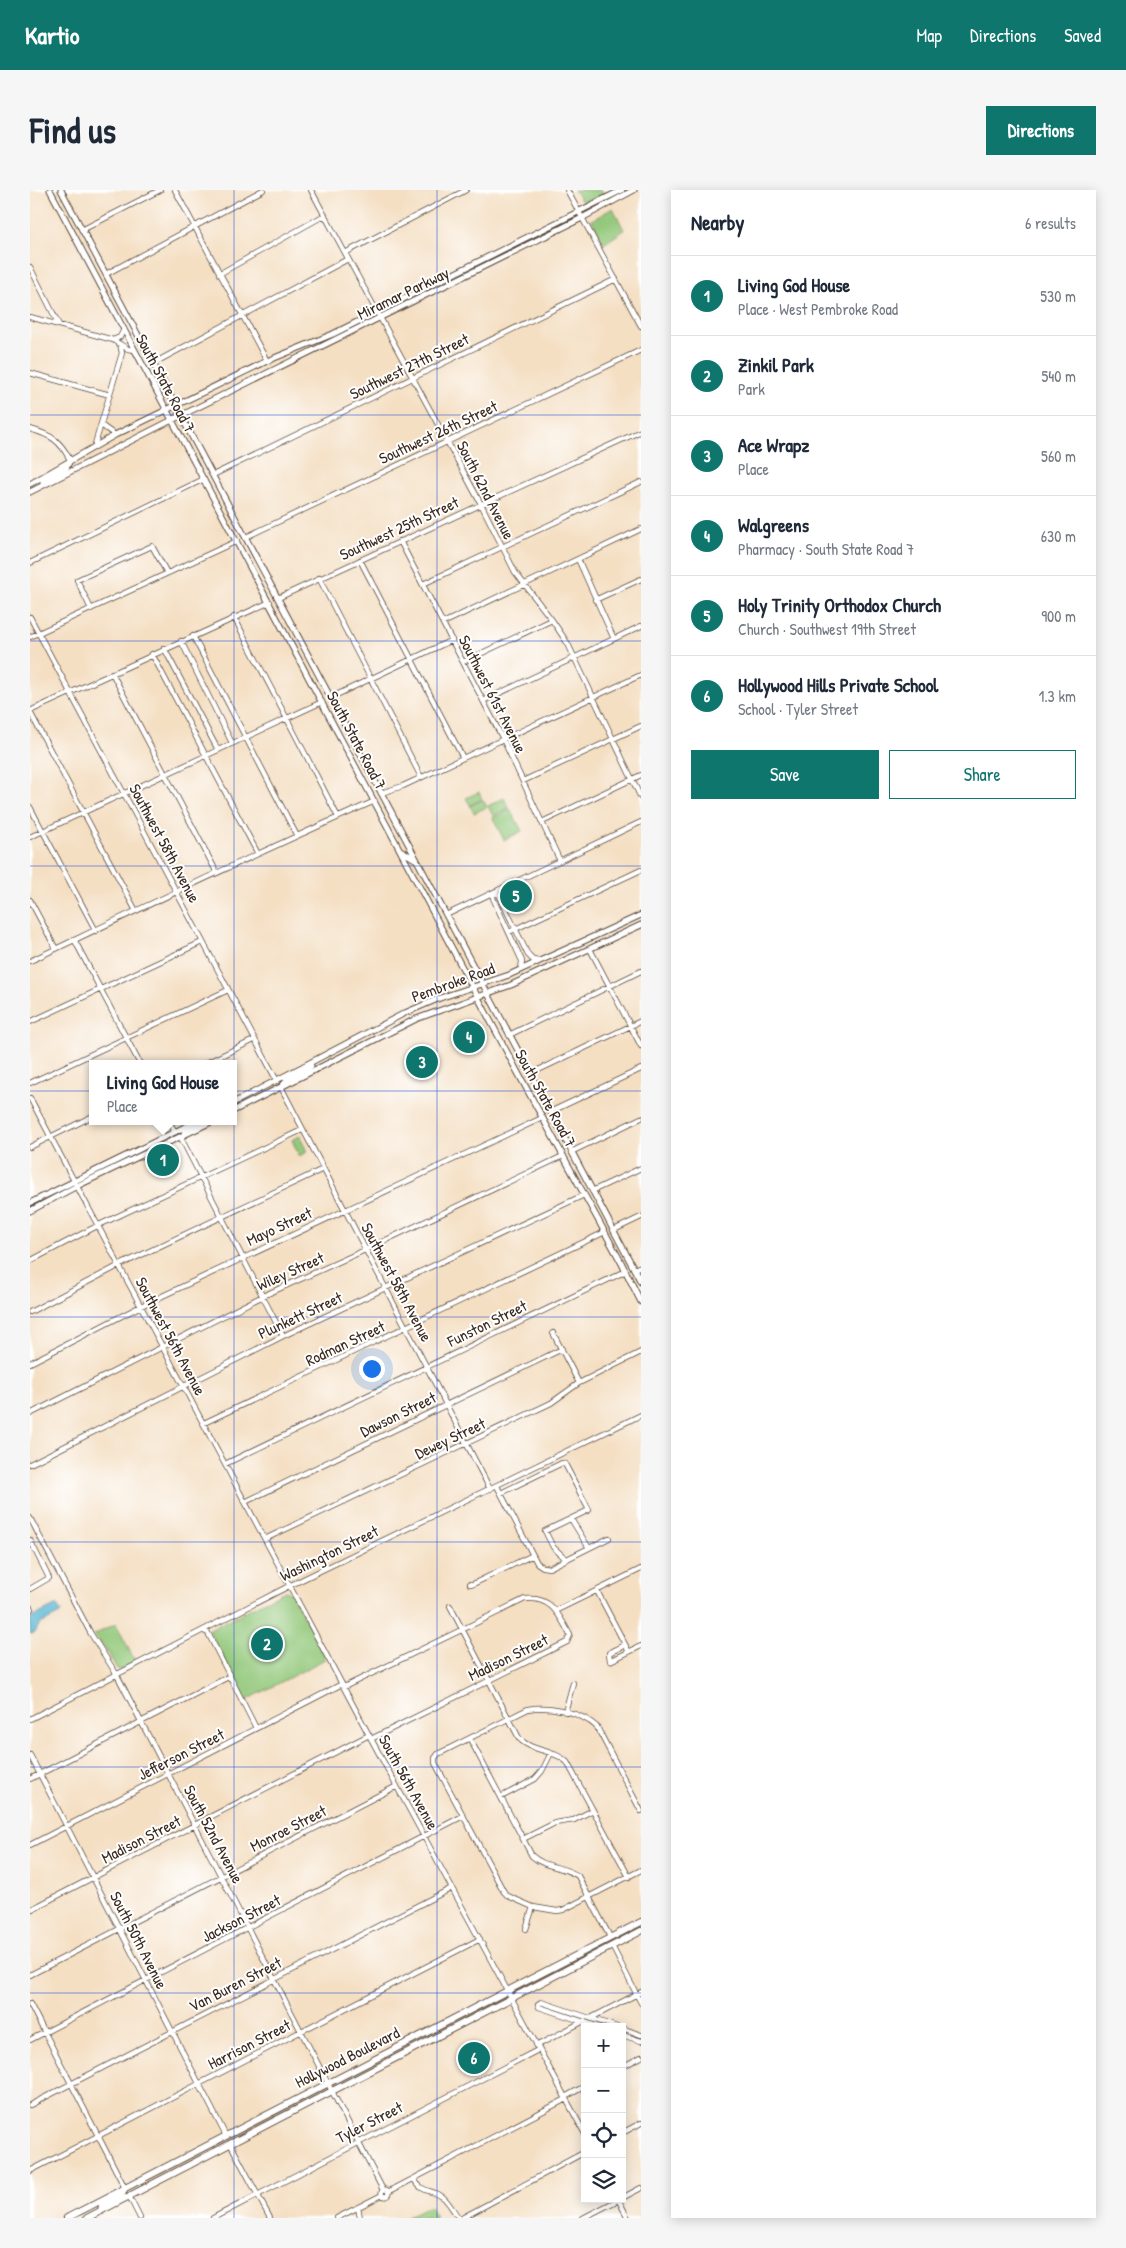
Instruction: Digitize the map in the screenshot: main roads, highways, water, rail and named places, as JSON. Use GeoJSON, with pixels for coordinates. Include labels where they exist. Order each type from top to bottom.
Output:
{"type":"FeatureCollection","features":[{"type":"Feature","properties":{"kind":"highway","name":"Hollywood Boulevard"},"geometry":{"type":"LineString","coordinates":[[87,2218],[230,2144],[329,2087],[507,1990],[641,1922]]}},
{"type":"Feature","properties":{"kind":"highway","name":"Hollywood Boulevard"},"geometry":{"type":"LineString","coordinates":[[67,2218],[252,2122],[329,2087],[511,1998],[641,1931]]}},
{"type":"Feature","properties":{"kind":"highway"},"geometry":{"type":"LineString","coordinates":[[582,1962],[586,1956],[608,1944],[610,1937]]}},
{"type":"Feature","properties":{"kind":"highway"},"geometry":{"type":"LineString","coordinates":[[230,2144],[231,2139],[249,2128],[252,2122]]}},
{"type":"Feature","properties":{"kind":"highway"},"geometry":{"type":"LineString","coordinates":[[200,2159],[202,2153],[226,2140],[226,2136]]}},
{"type":"Feature","properties":{"kind":"highway"},"geometry":{"type":"LineString","coordinates":[[129,2196],[131,2190],[154,2177],[156,2172]]}},
{"type":"Feature","properties":{"kind":"highway"},"geometry":{"type":"LineString","coordinates":[[101,2211],[102,2205],[121,2195],[125,2188]]}},
{"type":"Feature","properties":{"kind":"main road","name":"South State Road 7"},"geometry":{"type":"LineString","coordinates":[[50,190],[124,329],[131,350],[172,420],[264,590],[477,996],[641,1302]]}},
{"type":"Feature","properties":{"kind":"main road","name":"South State Road 7"},"geometry":{"type":"LineString","coordinates":[[61,190],[214,475],[576,1162],[641,1281]]}},
{"type":"Feature","properties":{"kind":"main road","name":"Miramar Parkway"},"geometry":{"type":"LineString","coordinates":[[70,460],[95,444],[266,361],[304,347],[377,312],[622,190]]}},
{"type":"Feature","properties":{"kind":"main road","name":"Miramar Parkway"},"geometry":{"type":"LineString","coordinates":[[30,491],[582,218],[634,190]]}},
{"type":"Feature","properties":{"kind":"main road"},"geometry":{"type":"LineString","coordinates":[[488,264],[492,258],[508,247]]}},
{"type":"Feature","properties":{"kind":"main road"},"geometry":{"type":"LineString","coordinates":[[92,268],[106,274]]}},
{"type":"Feature","properties":{"kind":"main road"},"geometry":{"type":"LineString","coordinates":[[99,283],[107,284],[115,290]]}},
{"type":"Feature","properties":{"kind":"main road"},"geometry":{"type":"LineString","coordinates":[[30,491],[66,469],[70,460]]}},
{"type":"Feature","properties":{"kind":"main road"},"geometry":{"type":"LineString","coordinates":[[30,484],[70,460]]}},
{"type":"Feature","properties":{"kind":"main road"},"geometry":{"type":"LineString","coordinates":[[264,590],[278,598]]}},
{"type":"Feature","properties":{"kind":"main road"},"geometry":{"type":"LineString","coordinates":[[270,602],[276,603],[284,610]]}},
{"type":"Feature","properties":{"kind":"main road"},"geometry":{"type":"LineString","coordinates":[[367,787],[381,794]]}},
{"type":"Feature","properties":{"kind":"main road"},"geometry":{"type":"LineString","coordinates":[[375,801],[389,809]]}},
{"type":"Feature","properties":{"kind":"main road"},"geometry":{"type":"LineString","coordinates":[[400,850],[417,861]]}},
{"type":"Feature","properties":{"kind":"main road","name":"Pembroke Road"},"geometry":{"type":"LineString","coordinates":[[277,1081],[405,1013],[440,998],[521,969],[641,915]]}},
{"type":"Feature","properties":{"kind":"main road"},"geometry":{"type":"LineString","coordinates":[[590,949],[594,939],[629,923],[634,918]]}},
{"type":"Feature","properties":{"kind":"main road","name":"Pembroke Road"},"geometry":{"type":"LineString","coordinates":[[281,1087],[416,1019],[511,985],[641,925]]}},
{"type":"Feature","properties":{"kind":"main road"},"geometry":{"type":"LineString","coordinates":[[237,1109],[281,1087],[287,1080],[305,1071],[315,1061]]}},
{"type":"Feature","properties":{"kind":"main road"},"geometry":{"type":"LineString","coordinates":[[245,1106],[269,1091],[277,1081]]}},
{"type":"Feature","properties":{"kind":"main road"},"geometry":{"type":"LineString","coordinates":[[237,1101],[277,1081]]}},
{"type":"Feature","properties":{"kind":"main road"},"geometry":{"type":"LineString","coordinates":[[30,1211],[75,1184],[189,1125]]}},
{"type":"Feature","properties":{"kind":"main road"},"geometry":{"type":"LineString","coordinates":[[181,1138],[186,1131],[197,1125]]}},
{"type":"Feature","properties":{"kind":"main road"},"geometry":{"type":"LineString","coordinates":[[30,1203],[181,1138],[205,1125]]}},
{"type":"Feature","properties":{"kind":"main road"},"geometry":{"type":"LineString","coordinates":[[147,1153],[171,1139],[175,1132]]}},
{"type":"Feature","properties":{"kind":"main road"},"geometry":{"type":"LineString","coordinates":[[557,1146],[571,1152]]}},
{"type":"Feature","properties":{"kind":"main road"},"geometry":{"type":"LineString","coordinates":[[563,1156],[571,1157],[576,1162]]}},
{"type":"Feature","properties":{"kind":"main road"},"geometry":{"type":"LineString","coordinates":[[621,1262],[634,1269]]}},
{"type":"Feature","properties":{"kind":"main road"},"geometry":{"type":"LineString","coordinates":[[626,1271],[641,1281]]}},
{"type":"Feature","properties":{"kind":"water"},"geometry":{"type":"Polygon","coordinates":[[[55,1606],[61,1612],[60,1614],[39,1625],[35,1633],[30,1634],[30,1618],[55,1606]]]}},
{"type":"Feature","properties":{"kind":"place","name":"Holy Trinity Orthodox Church"},"geometry":{"type":"Point","coordinates":[516,896]}},
{"type":"Feature","properties":{"kind":"place","name":"Walgreens"},"geometry":{"type":"Point","coordinates":[469,1037]}},
{"type":"Feature","properties":{"kind":"place","name":"Ace Wrapz"},"geometry":{"type":"Point","coordinates":[422,1062]}},
{"type":"Feature","properties":{"kind":"place","name":"Living God House"},"geometry":{"type":"Point","coordinates":[163,1160]}},
{"type":"Feature","properties":{"kind":"place","name":"Zinkil Park"},"geometry":{"type":"Point","coordinates":[267,1644]}},
{"type":"Feature","properties":{"kind":"place","name":"Hollywood Hills Private School"},"geometry":{"type":"Point","coordinates":[474,2058]}}]}
